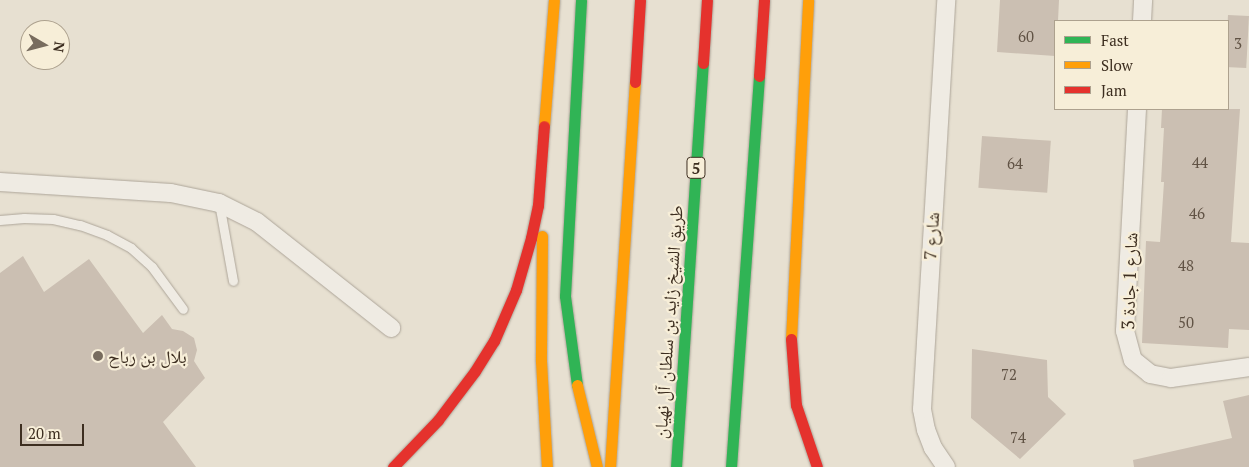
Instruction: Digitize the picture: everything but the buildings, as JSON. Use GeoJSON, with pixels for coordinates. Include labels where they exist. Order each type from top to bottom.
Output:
{"type":"FeatureCollection","features":[{"type":"Feature","properties":{"kind":"main road"},"geometry":{"type":"LineString","coordinates":[[393,467],[415,446],[458,395],[494,341],[524,265],[538,205],[543,162],[554,0]]}},
{"type":"Feature","properties":{"kind":"main road"},"geometry":{"type":"LineString","coordinates":[[581,0],[565,296],[576,383],[597,467]]}},
{"type":"Feature","properties":{"kind":"main road"},"geometry":{"type":"LineString","coordinates":[[610,467],[640,0]]}},
{"type":"Feature","properties":{"kind":"main road","name":"طريق الشيخ زايد بن سلطان آل نهيان"},"geometry":{"type":"LineString","coordinates":[[676,467],[707,0]]}},
{"type":"Feature","properties":{"kind":"main road"},"geometry":{"type":"LineString","coordinates":[[731,467],[764,0]]}},
{"type":"Feature","properties":{"kind":"main road"},"geometry":{"type":"LineString","coordinates":[[808,0],[790,352],[796,404],[817,467]]}},
{"type":"Feature","properties":{"kind":"main road"},"geometry":{"type":"LineString","coordinates":[[543,162],[541,361],[548,467]]}},
{"type":"Feature","properties":{"kind":"street","name":"شارع 7"},"geometry":{"type":"LineString","coordinates":[[946,0],[922,409],[933,448],[946,467]]}},
{"type":"Feature","properties":{"kind":"street"},"geometry":{"type":"LineString","coordinates":[[1142,20],[1144,0]]}},
{"type":"Feature","properties":{"kind":"street","name":"شارع 1 جادة 3"},"geometry":{"type":"LineString","coordinates":[[1137,110],[1125,331],[1133,360],[1150,374],[1172,378],[1249,367]]}},
{"type":"Feature","properties":{"kind":"street"},"geometry":{"type":"LineString","coordinates":[[0,182],[171,193],[194,196],[219,203],[257,222],[391,328]]}},
{"type":"Feature","properties":{"kind":"lane"},"geometry":{"type":"LineString","coordinates":[[219,203],[233,281]]}},
{"type":"Feature","properties":{"kind":"lane"},"geometry":{"type":"LineString","coordinates":[[0,220],[24,218],[53,220],[80,225],[107,235],[131,248],[152,267],[183,309]]}},
{"type":"Feature","properties":{"kind":"traffic: fast"},"geometry":{"type":"LineString","coordinates":[[577,385],[565,296],[581,0]]}},
{"type":"Feature","properties":{"kind":"traffic: fast"},"geometry":{"type":"LineString","coordinates":[[676,467],[703,63]]}},
{"type":"Feature","properties":{"kind":"traffic: fast"},"geometry":{"type":"LineString","coordinates":[[731,467],[759,76]]}},
{"type":"Feature","properties":{"kind":"traffic: slow"},"geometry":{"type":"LineString","coordinates":[[544,126],[554,0]]}},
{"type":"Feature","properties":{"kind":"traffic: slow"},"geometry":{"type":"LineString","coordinates":[[791,339],[808,0]]}},
{"type":"Feature","properties":{"kind":"traffic: slow"},"geometry":{"type":"LineString","coordinates":[[610,467],[635,82]]}},
{"type":"Feature","properties":{"kind":"traffic: slow"},"geometry":{"type":"LineString","coordinates":[[542,236],[541,361],[547,467]]}},
{"type":"Feature","properties":{"kind":"traffic: slow"},"geometry":{"type":"LineString","coordinates":[[577,385],[597,467]]}},
{"type":"Feature","properties":{"kind":"traffic: jam"},"geometry":{"type":"LineString","coordinates":[[635,82],[640,0]]}},
{"type":"Feature","properties":{"kind":"traffic: jam"},"geometry":{"type":"LineString","coordinates":[[703,63],[707,0]]}},
{"type":"Feature","properties":{"kind":"traffic: jam"},"geometry":{"type":"LineString","coordinates":[[759,76],[764,0]]}},
{"type":"Feature","properties":{"kind":"traffic: jam"},"geometry":{"type":"LineString","coordinates":[[393,467],[438,420],[475,371],[494,341],[516,290],[531,238],[538,205],[544,126]]}},
{"type":"Feature","properties":{"kind":"traffic: jam"},"geometry":{"type":"LineString","coordinates":[[791,339],[796,405],[817,467]]}},
{"type":"Feature","properties":{"kind":"place","name":"بلال بن رباح"},"geometry":{"type":"Point","coordinates":[98,356]}}]}
